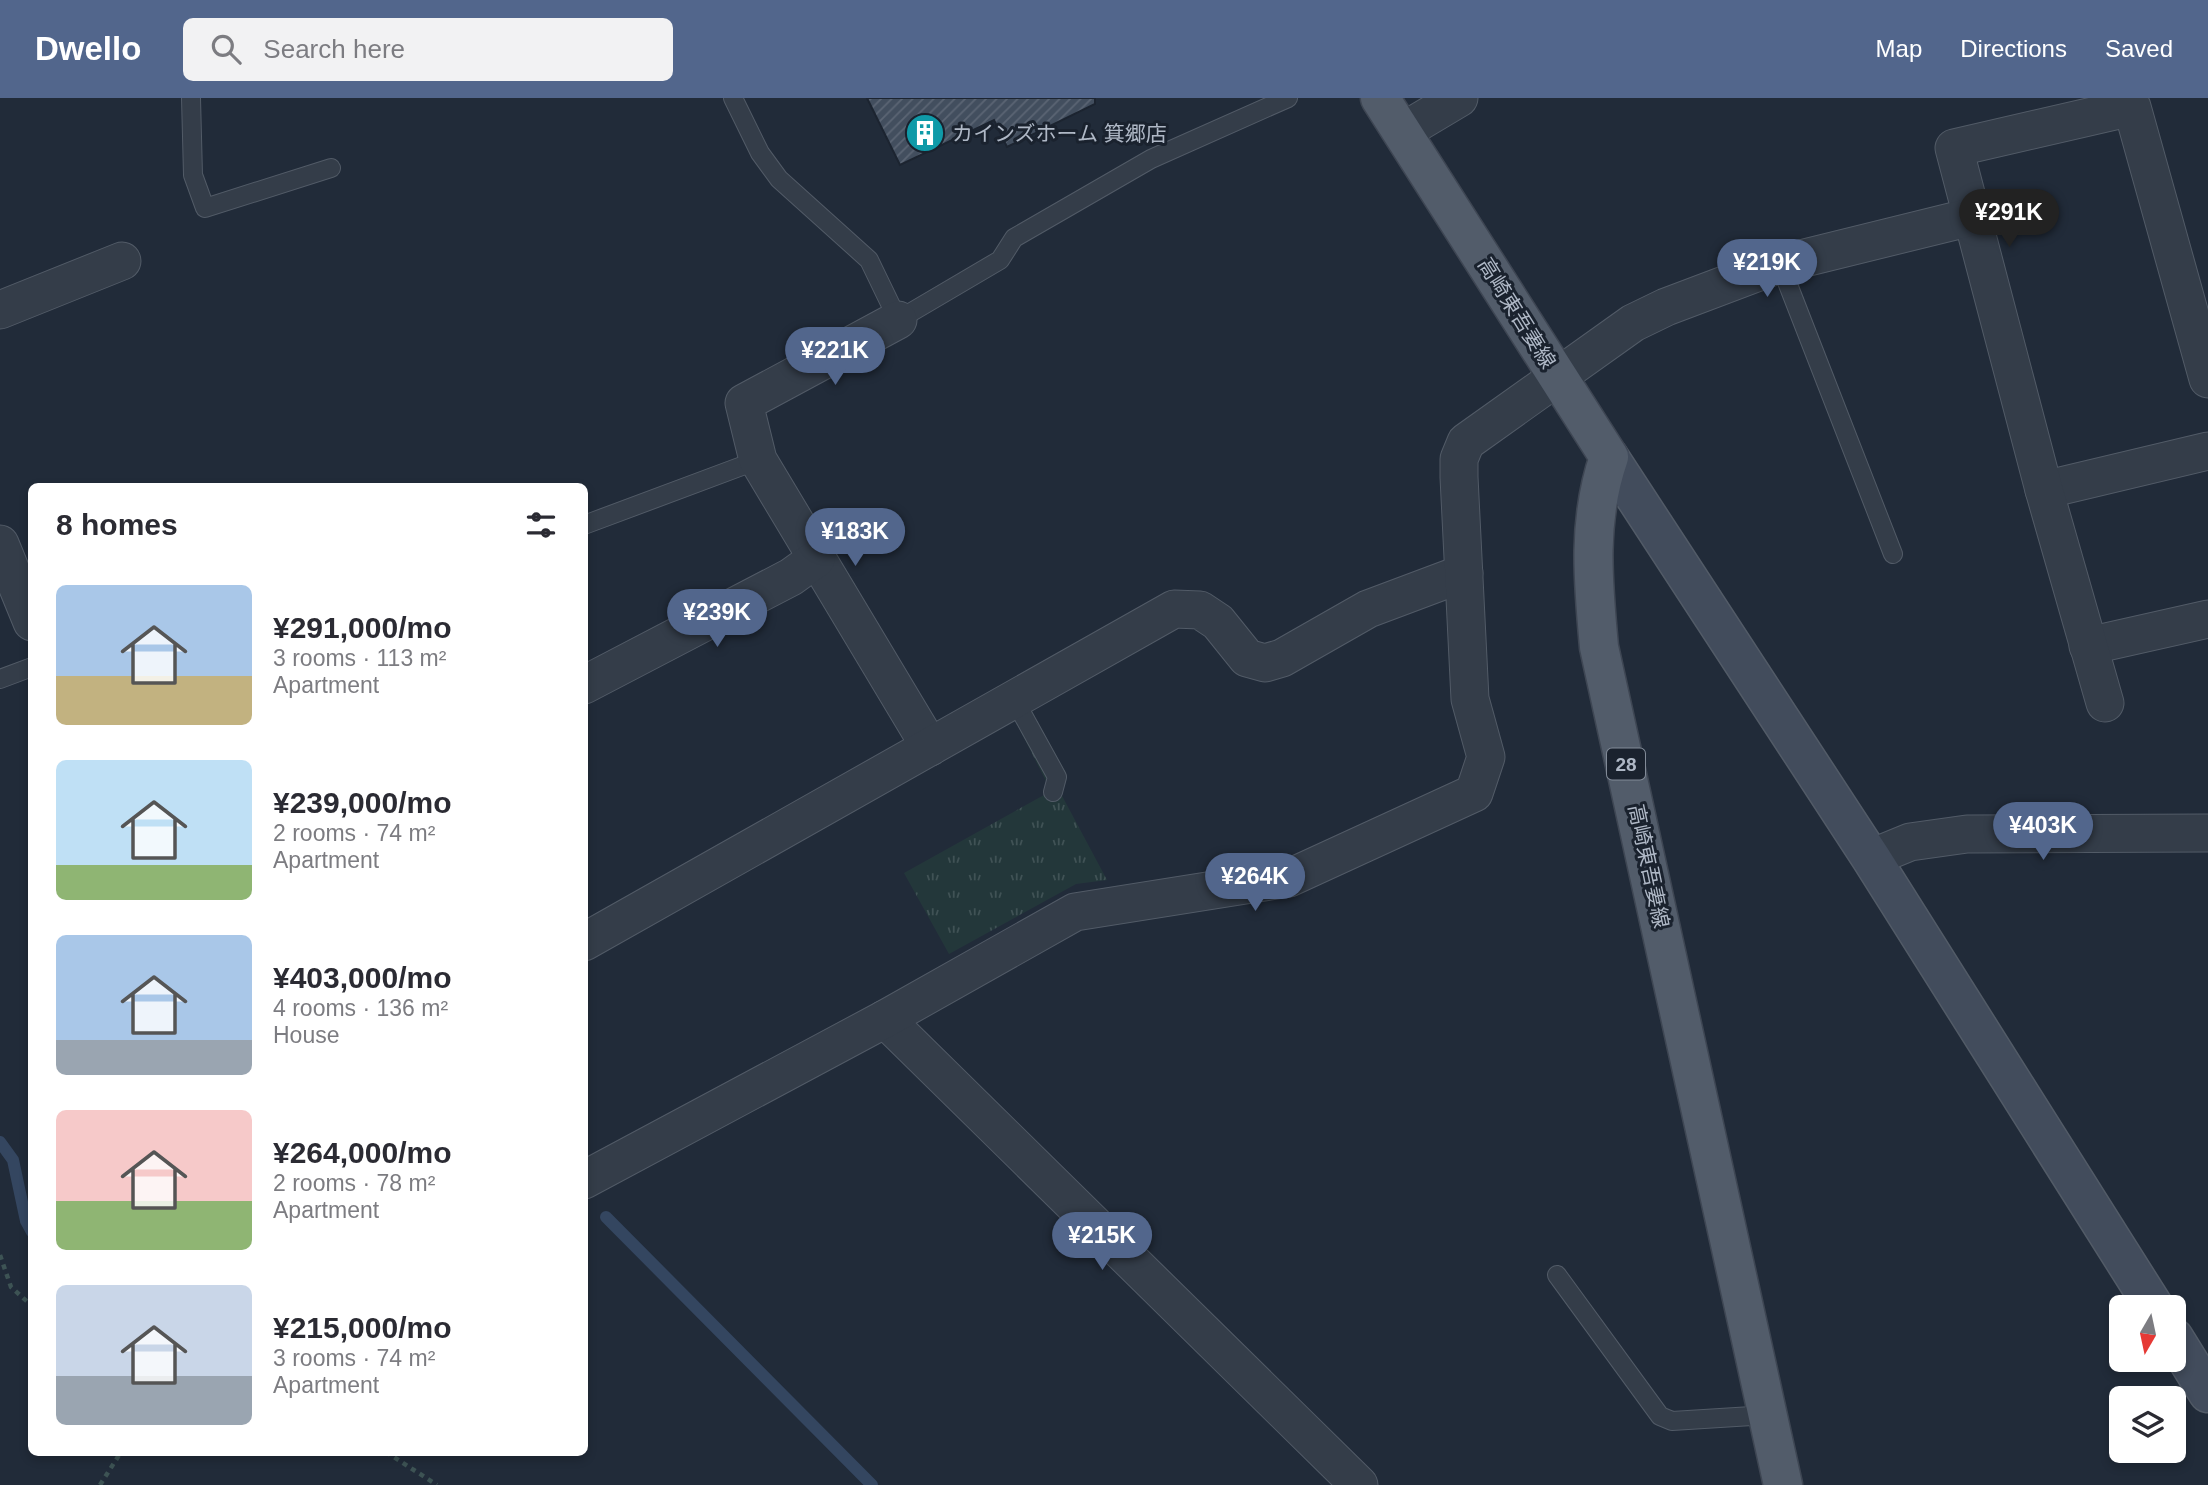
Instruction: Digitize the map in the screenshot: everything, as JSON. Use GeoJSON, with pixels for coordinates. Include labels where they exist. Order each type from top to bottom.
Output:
{"type":"FeatureCollection","features":[{"type":"Feature","properties":{"kind":"main road","name":"高崎東吾妻線"},"geometry":{"type":"LineString","coordinates":[[1380,98],[1609,457],[1598,490],[1594,529],[1592,576],[1600,647],[1783,1485]]}},
{"type":"Feature","properties":{"kind":"street"},"geometry":{"type":"LineString","coordinates":[[1402,132],[1460,98]]}},
{"type":"Feature","properties":{"kind":"street"},"geometry":{"type":"LineString","coordinates":[[2105,703],[2044,490],[1954,148],[2132,107],[2208,379]]}},
{"type":"Feature","properties":{"kind":"street"},"geometry":{"type":"LineString","coordinates":[[588,1178],[886,1019],[1075,912],[1289,878],[1474,793],[1486,757],[1470,699],[1458,477],[1459,459],[1466,442],[1633,323],[1666,307],[1780,264],[1971,217]]}},
{"type":"Feature","properties":{"kind":"street"},"geometry":{"type":"LineString","coordinates":[[0,310],[122,261]]}},
{"type":"Feature","properties":{"kind":"street"},"geometry":{"type":"LineString","coordinates":[[898,320],[744,403],[758,460],[930,747]]}},
{"type":"Feature","properties":{"kind":"street"},"geometry":{"type":"LineString","coordinates":[[2044,490],[2208,450]]}},
{"type":"Feature","properties":{"kind":"street"},"geometry":{"type":"LineString","coordinates":[[1609,457],[1871,858],[2146,1295]]}},
{"type":"Feature","properties":{"kind":"street"},"geometry":{"type":"LineString","coordinates":[[0,544],[28,612]]}},
{"type":"Feature","properties":{"kind":"street"},"geometry":{"type":"LineString","coordinates":[[588,683],[791,577],[816,559]]}},
{"type":"Feature","properties":{"kind":"street"},"geometry":{"type":"LineString","coordinates":[[588,940],[1174,610],[1200,610],[1218,622],[1247,658],[1265,663],[1282,657],[1368,609],[1464,573]]}},
{"type":"Feature","properties":{"kind":"street"},"geometry":{"type":"LineString","coordinates":[[2088,646],[2208,619]]}},
{"type":"Feature","properties":{"kind":"street"},"geometry":{"type":"LineString","coordinates":[[1871,858],[1910,842],[1967,834],[2208,833]]}},
{"type":"Feature","properties":{"kind":"street"},"geometry":{"type":"LineString","coordinates":[[886,1019],[1359,1485]]}},
{"type":"Feature","properties":{"kind":"street"},"geometry":{"type":"LineString","coordinates":[[2186,1357],[2208,1392]]}},
{"type":"Feature","properties":{"kind":"lane"},"geometry":{"type":"LineString","coordinates":[[191,98],[192,175],[205,208],[331,168]]}},
{"type":"Feature","properties":{"kind":"lane"},"geometry":{"type":"LineString","coordinates":[[733,98],[760,153],[779,179],[869,260],[898,320],[1000,260],[1014,238],[1151,159],[1288,98]]}},
{"type":"Feature","properties":{"kind":"lane"},"geometry":{"type":"LineString","coordinates":[[1780,264],[1893,554]]}},
{"type":"Feature","properties":{"kind":"lane"},"geometry":{"type":"LineString","coordinates":[[588,524],[758,460]]}},
{"type":"Feature","properties":{"kind":"lane"},"geometry":{"type":"LineString","coordinates":[[0,679],[28,668]]}},
{"type":"Feature","properties":{"kind":"lane"},"geometry":{"type":"LineString","coordinates":[[1014,699],[1057,777],[1053,792]]}},
{"type":"Feature","properties":{"kind":"lane"},"geometry":{"type":"LineString","coordinates":[[1557,1275],[1660,1416],[1672,1421],[1768,1415]]}},
{"type":"Feature","properties":{"kind":"path"},"geometry":{"type":"LineString","coordinates":[[0,1255],[11,1287],[28,1303]]}},
{"type":"Feature","properties":{"kind":"path"},"geometry":{"type":"LineString","coordinates":[[100,1485],[118,1456]]}},
{"type":"Feature","properties":{"kind":"path"},"geometry":{"type":"LineString","coordinates":[[392,1456],[437,1485]]}},
{"type":"Feature","properties":{"kind":"green space"},"geometry":{"type":"Polygon","coordinates":[[[1031,710],[1066,773],[1060,792],[1107,880],[1076,884],[949,954],[904,873],[1044,795],[1048,785],[1014,718],[1031,710]]]}},
{"type":"Feature","properties":{"kind":"building","name":"カインズホーム 箕郷店"},"geometry":{"type":"Polygon","coordinates":[[[867,98],[1095,98],[1095,104],[1007,147],[994,120],[900,165],[867,98]]]}},
{"type":"Feature","properties":{"kind":"waterway"},"geometry":{"type":"LineString","coordinates":[[0,1142],[13,1160],[28,1225]]}},
{"type":"Feature","properties":{"kind":"waterway"},"geometry":{"type":"LineString","coordinates":[[606,1217],[872,1485]]}},
{"type":"Feature","properties":{"kind":"place","name":"カインズホーム 箕郷店"},"geometry":{"type":"Point","coordinates":[925,133]}}]}
